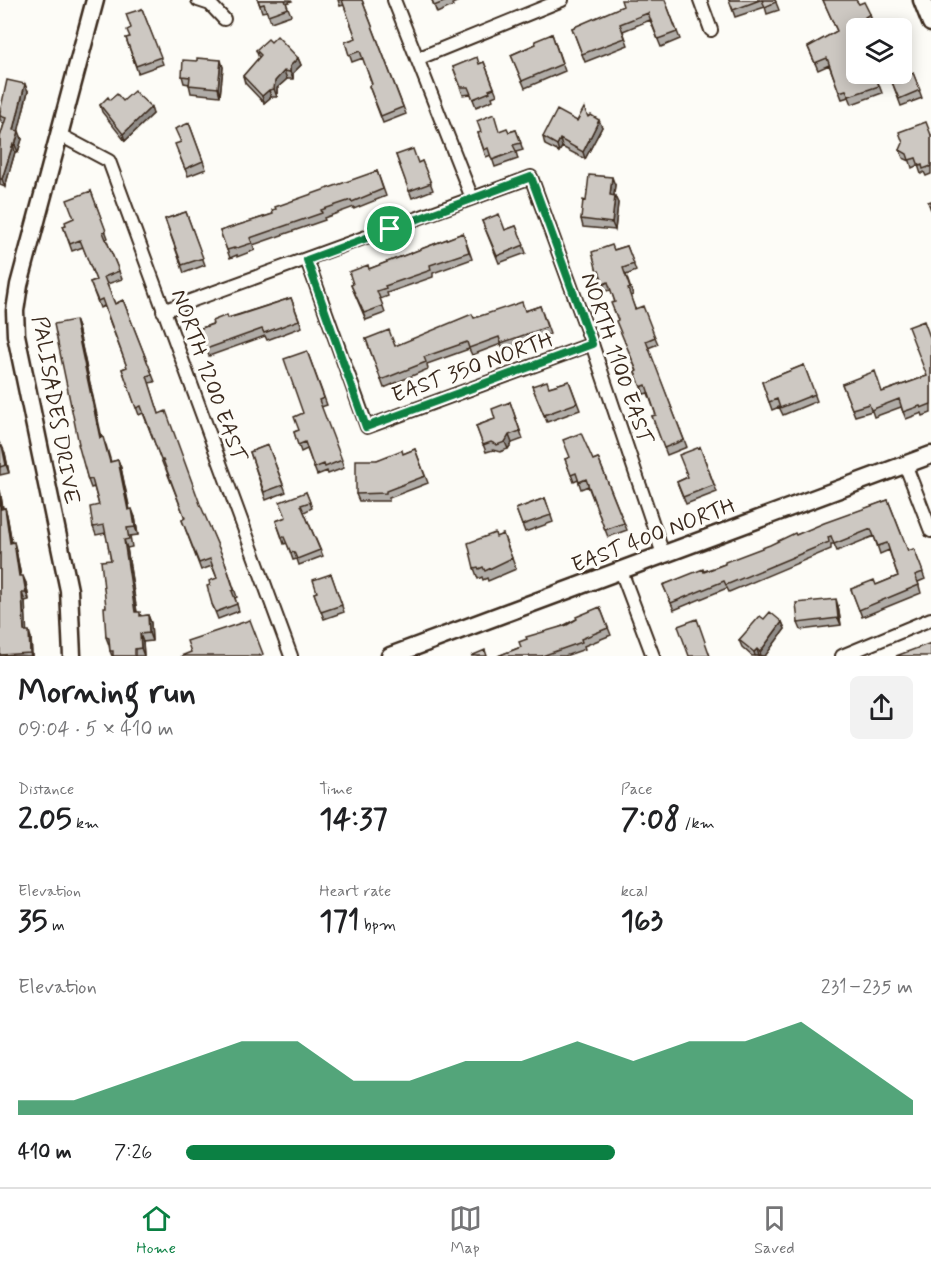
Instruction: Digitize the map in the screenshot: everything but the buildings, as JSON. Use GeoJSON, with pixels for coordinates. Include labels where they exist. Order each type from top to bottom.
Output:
{"type":"FeatureCollection","features":[{"type":"Feature","properties":{"kind":"street","name":"PALISADES DRIVE"},"geometry":{"type":"LineString","coordinates":[[72,656],[69,590],[16,335],[15,311],[19,285],[95,0]]}},
{"type":"Feature","properties":{"kind":"street"},"geometry":{"type":"LineString","coordinates":[[198,0],[210,4],[224,19]]}},
{"type":"Feature","properties":{"kind":"street"},"geometry":{"type":"LineString","coordinates":[[164,311],[472,198],[394,0]]}},
{"type":"Feature","properties":{"kind":"street"},"geometry":{"type":"LineString","coordinates":[[417,58],[562,0]]}},
{"type":"Feature","properties":{"kind":"street"},"geometry":{"type":"LineString","coordinates":[[700,0],[711,30]]}},
{"type":"Feature","properties":{"kind":"street"},"geometry":{"type":"LineString","coordinates":[[922,0],[931,22]]}},
{"type":"Feature","properties":{"kind":"street","name":"NORTH 1200 EAST"},"geometry":{"type":"LineString","coordinates":[[60,135],[109,161],[291,656]]}},
{"type":"Feature","properties":{"kind":"street","name":"NORTH 1100 EAST"},"geometry":{"type":"LineString","coordinates":[[472,198],[531,177],[592,344],[663,554]]}},
{"type":"Feature","properties":{"kind":"street","name":"EAST 350 NORTH"},"geometry":{"type":"LineString","coordinates":[[307,260],[366,427],[592,344]]}},
{"type":"Feature","properties":{"kind":"street","name":"EAST 400 NORTH"},"geometry":{"type":"LineString","coordinates":[[390,656],[931,455]]}},
{"type":"Feature","properties":{"kind":"street"},"geometry":{"type":"LineString","coordinates":[[905,464],[931,531]]}},
{"type":"Feature","properties":{"kind":"street"},"geometry":{"type":"LineString","coordinates":[[621,571],[653,656]]}},
{"type":"Feature","properties":{"kind":"street"},"geometry":{"type":"LineString","coordinates":[[842,656],[931,619]]}},
{"type":"Feature","properties":{"kind":"route"},"geometry":{"type":"LineString","coordinates":[[531,177],[592,344],[366,427],[307,260],[390,229],[531,177]]}}]}
